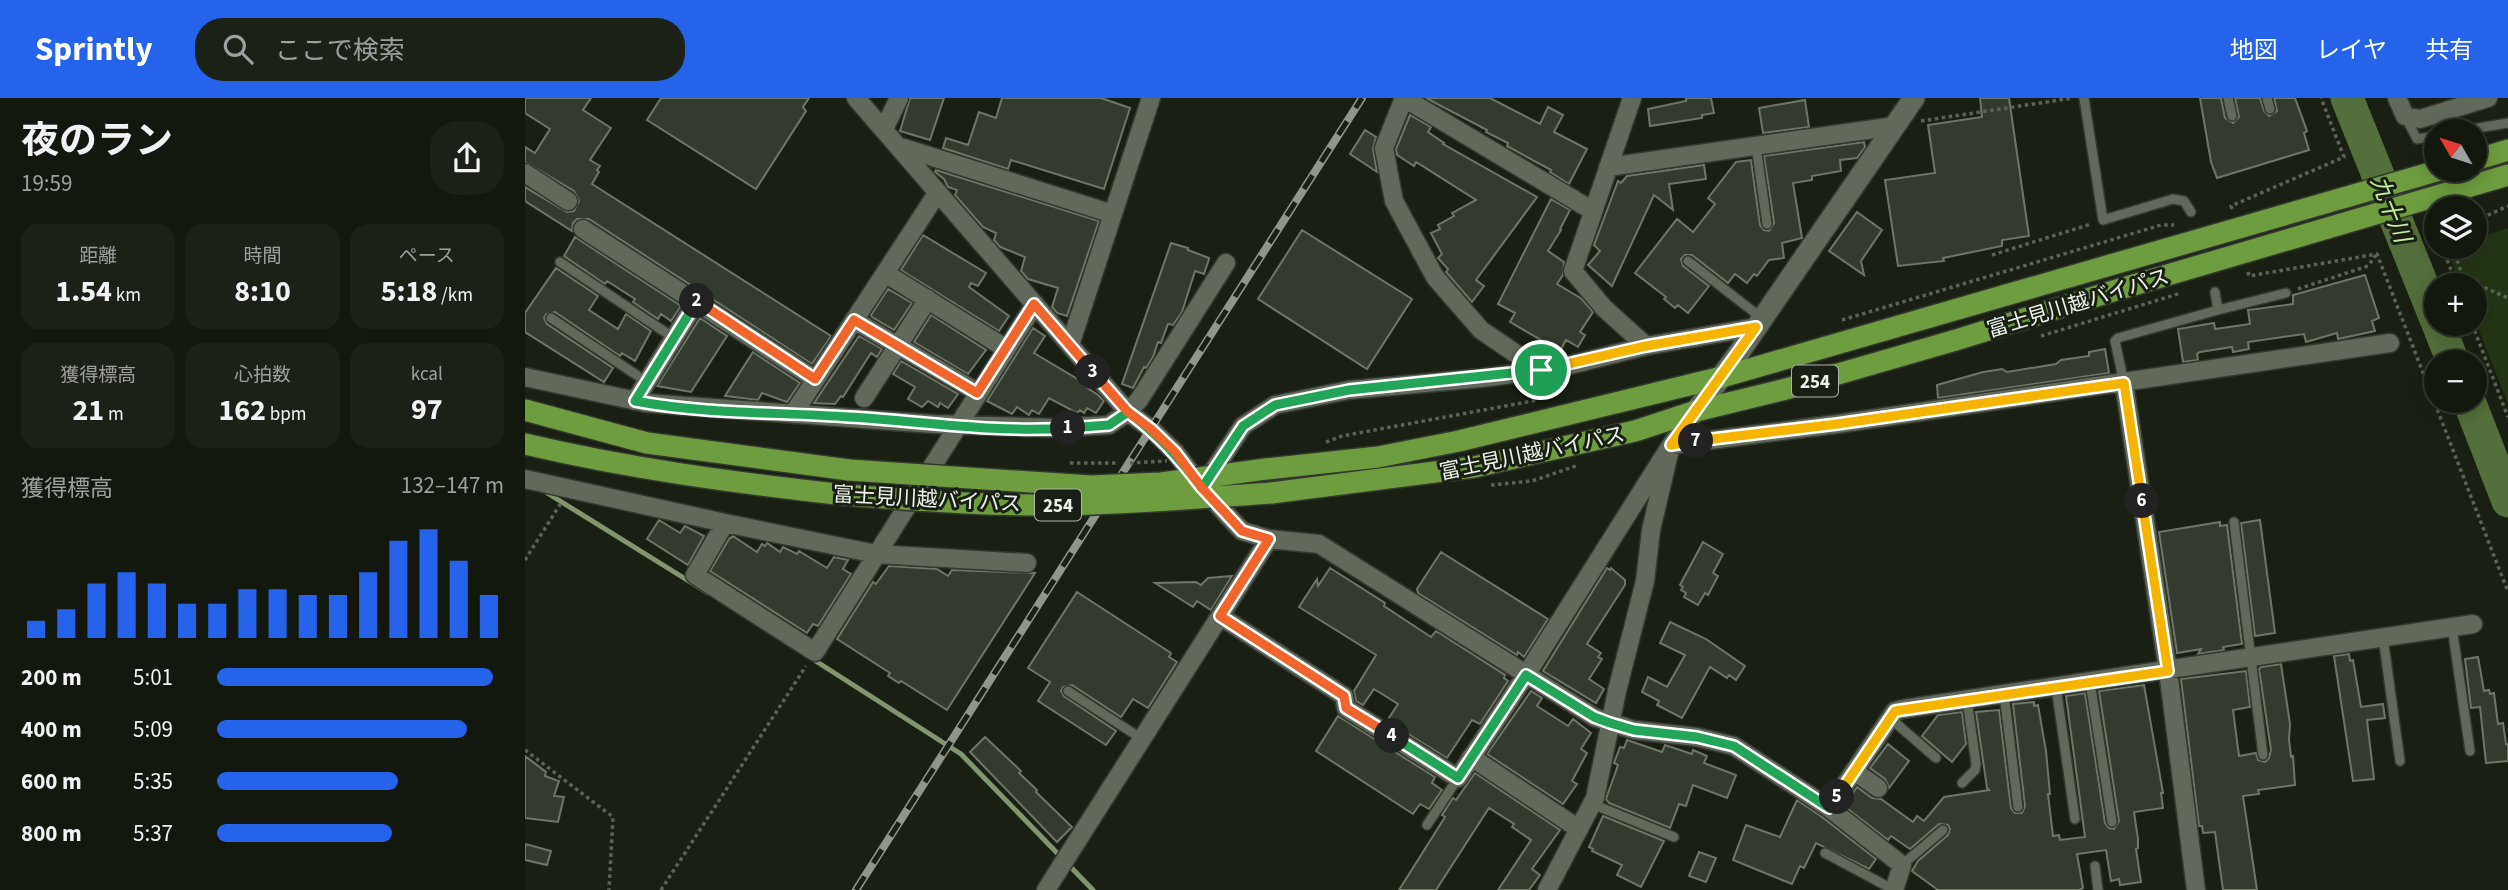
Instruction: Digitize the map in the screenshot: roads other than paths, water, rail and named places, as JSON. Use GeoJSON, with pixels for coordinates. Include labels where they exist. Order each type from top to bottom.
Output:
{"type":"FeatureCollection","features":[{"type":"Feature","properties":{"kind":"highway"},"geometry":{"type":"LineString","coordinates":[[2487,156],[2508,150]]}},
{"type":"Feature","properties":{"kind":"highway","name":"富士見川越バイパス"},"geometry":{"type":"LineString","coordinates":[[525,410],[647,443],[849,470],[1091,486],[1161,483],[1378,457],[1721,377],[2424,174]]}},
{"type":"Feature","properties":{"kind":"highway","name":"富士見川越バイパス"},"geometry":{"type":"LineString","coordinates":[[525,444],[612,463],[720,481],[845,495],[968,503],[1055,505],[1143,502],[1351,484],[1473,467],[1635,431],[1696,411],[1786,389],[1956,340],[2508,175]]}},
{"type":"Feature","properties":{"kind":"street"},"geometry":{"type":"LineString","coordinates":[[856,98],[1128,412],[1175,452],[1202,488],[1242,531],[1269,539],[1319,544],[1594,717],[1634,730],[1697,737],[1734,746],[1829,808],[1902,865],[1894,890]]}},
{"type":"Feature","properties":{"kind":"street"},"geometry":{"type":"LineString","coordinates":[[884,129],[899,98]]}},
{"type":"Feature","properties":{"kind":"street"},"geometry":{"type":"LineString","coordinates":[[1070,345],[1151,98]]}},
{"type":"Feature","properties":{"kind":"street"},"geometry":{"type":"LineString","coordinates":[[1541,370],[1481,330],[1435,277],[1394,201],[1384,148],[1404,98],[1593,211]]}},
{"type":"Feature","properties":{"kind":"street"},"geometry":{"type":"LineString","coordinates":[[1632,98],[1573,271],[1604,308],[1646,346]]}},
{"type":"Feature","properties":{"kind":"street"},"geometry":{"type":"LineString","coordinates":[[1220,616],[1344,696],[1346,708],[1458,778],[1671,445],[1759,323],[1914,98]]}},
{"type":"Feature","properties":{"kind":"street"},"geometry":{"type":"LineString","coordinates":[[2397,98],[2405,116],[2420,119],[2439,105],[2489,98]]}},
{"type":"Feature","properties":{"kind":"street"},"geometry":{"type":"LineString","coordinates":[[1608,167],[1895,125]]}},
{"type":"Feature","properties":{"kind":"street"},"geometry":{"type":"LineString","coordinates":[[898,146],[1113,214]]}},
{"type":"Feature","properties":{"kind":"street"},"geometry":{"type":"LineString","coordinates":[[525,173],[568,201]]}},
{"type":"Feature","properties":{"kind":"street"},"geometry":{"type":"LineString","coordinates":[[793,414],[938,192]]}},
{"type":"Feature","properties":{"kind":"street"},"geometry":{"type":"LineString","coordinates":[[583,229],[815,379]]}},
{"type":"Feature","properties":{"kind":"street"},"geometry":{"type":"LineString","coordinates":[[525,377],[635,401],[745,412],[958,425],[1055,428],[1109,425],[1128,412],[1139,400],[1226,263]]}},
{"type":"Feature","properties":{"kind":"street"},"geometry":{"type":"LineString","coordinates":[[885,273],[1005,348]]}},
{"type":"Feature","properties":{"kind":"street"},"geometry":{"type":"LineString","coordinates":[[864,398],[928,299]]}},
{"type":"Feature","properties":{"kind":"street"},"geometry":{"type":"LineString","coordinates":[[635,401],[697,301]]}},
{"type":"Feature","properties":{"kind":"street"},"geometry":{"type":"LineString","coordinates":[[725,523],[695,576],[815,653],[1034,304]]}},
{"type":"Feature","properties":{"kind":"street"},"geometry":{"type":"LineString","coordinates":[[854,320],[977,393]]}},
{"type":"Feature","properties":{"kind":"street"},"geometry":{"type":"LineString","coordinates":[[1202,488],[1243,426],[1275,405],[1349,390],[1541,370],[1759,323]]}},
{"type":"Feature","properties":{"kind":"street"},"geometry":{"type":"LineString","coordinates":[[1671,445],[1837,424],[2390,343]]}},
{"type":"Feature","properties":{"kind":"street"},"geometry":{"type":"LineString","coordinates":[[2124,383],[2168,671],[2196,890]]}},
{"type":"Feature","properties":{"kind":"street"},"geometry":{"type":"LineString","coordinates":[[1547,890],[1592,804],[1645,581],[1651,530],[1671,445]]}},
{"type":"Feature","properties":{"kind":"street"},"geometry":{"type":"LineString","coordinates":[[525,479],[876,554],[1027,563]]}},
{"type":"Feature","properties":{"kind":"street"},"geometry":{"type":"LineString","coordinates":[[1046,890],[1269,539]]}},
{"type":"Feature","properties":{"kind":"street"},"geometry":{"type":"LineString","coordinates":[[1829,808],[1895,711],[2473,624]]}},
{"type":"Feature","properties":{"kind":"street"},"geometry":{"type":"LineString","coordinates":[[1471,757],[1580,829]]}},
{"type":"Feature","properties":{"kind":"street"},"geometry":{"type":"LineString","coordinates":[[1854,771],[1878,788]]}},
{"type":"Feature","properties":{"kind":"lane"},"geometry":{"type":"LineString","coordinates":[[2084,98],[2103,220],[2173,198],[2184,201],[2191,212]]}},
{"type":"Feature","properties":{"kind":"lane"},"geometry":{"type":"LineString","coordinates":[[2228,98],[2232,116]]}},
{"type":"Feature","properties":{"kind":"lane"},"geometry":{"type":"LineString","coordinates":[[2266,98],[2270,109]]}},
{"type":"Feature","properties":{"kind":"lane"},"geometry":{"type":"LineString","coordinates":[[2405,116],[2417,139],[2424,138]]}},
{"type":"Feature","properties":{"kind":"lane"},"geometry":{"type":"LineString","coordinates":[[2487,126],[2508,122]]}},
{"type":"Feature","properties":{"kind":"lane"},"geometry":{"type":"LineString","coordinates":[[1756,146],[1767,224]]}},
{"type":"Feature","properties":{"kind":"lane"},"geometry":{"type":"LineString","coordinates":[[560,261],[674,338]]}},
{"type":"Feature","properties":{"kind":"lane"},"geometry":{"type":"LineString","coordinates":[[1688,261],[1759,323]]}},
{"type":"Feature","properties":{"kind":"lane"},"geometry":{"type":"LineString","coordinates":[[2215,292],[2218,310]]}},
{"type":"Feature","properties":{"kind":"lane"},"geometry":{"type":"LineString","coordinates":[[2124,383],[2115,341],[2118,338],[2286,293]]}},
{"type":"Feature","properties":{"kind":"lane"},"geometry":{"type":"LineString","coordinates":[[551,318],[647,382]]}},
{"type":"Feature","properties":{"kind":"lane"},"geometry":{"type":"LineString","coordinates":[[2234,522],[2263,755]]}},
{"type":"Feature","properties":{"kind":"lane"},"geometry":{"type":"LineString","coordinates":[[2452,627],[2470,751]]}},
{"type":"Feature","properties":{"kind":"lane"},"geometry":{"type":"LineString","coordinates":[[2382,638],[2400,761]]}},
{"type":"Feature","properties":{"kind":"lane"},"geometry":{"type":"LineString","coordinates":[[2090,682],[2112,822]]}},
{"type":"Feature","properties":{"kind":"lane"},"geometry":{"type":"LineString","coordinates":[[2056,687],[2075,819]]}},
{"type":"Feature","properties":{"kind":"lane"},"geometry":{"type":"LineString","coordinates":[[1069,691],[1142,739]]}},
{"type":"Feature","properties":{"kind":"lane"},"geometry":{"type":"LineString","coordinates":[[2004,694],[2018,807]]}},
{"type":"Feature","properties":{"kind":"lane"},"geometry":{"type":"LineString","coordinates":[[1962,783],[1975,770],[1976,764],[1967,700]]}},
{"type":"Feature","properties":{"kind":"lane"},"geometry":{"type":"LineString","coordinates":[[1890,718],[1936,758]]}},
{"type":"Feature","properties":{"kind":"lane"},"geometry":{"type":"LineString","coordinates":[[1427,825],[1458,778]]}},
{"type":"Feature","properties":{"kind":"lane"},"geometry":{"type":"LineString","coordinates":[[1592,804],[1674,836]]}},
{"type":"Feature","properties":{"kind":"lane"},"geometry":{"type":"LineString","coordinates":[[1902,865],[1943,830]]}},
{"type":"Feature","properties":{"kind":"lane"},"geometry":{"type":"LineString","coordinates":[[1825,853],[1894,890]]}},
{"type":"Feature","properties":{"kind":"lane"},"geometry":{"type":"LineString","coordinates":[[2095,866],[2098,890]]}},
{"type":"Feature","properties":{"kind":"waterway","name":"九十川"},"geometry":{"type":"LineString","coordinates":[[2347,98],[2424,289]]}},
{"type":"Feature","properties":{"kind":"waterway","name":"九十川"},"geometry":{"type":"LineString","coordinates":[[2443,336],[2448,350]]}},
{"type":"Feature","properties":{"kind":"waterway","name":"九十川"},"geometry":{"type":"LineString","coordinates":[[2474,413],[2508,501]]}},
{"type":"Feature","properties":{"kind":"waterway"},"geometry":{"type":"LineString","coordinates":[[544,491],[708,593]]}},
{"type":"Feature","properties":{"kind":"waterway"},"geometry":{"type":"LineString","coordinates":[[811,658],[961,754],[1093,890]]}},
{"type":"Feature","properties":{"kind":"railway"},"geometry":{"type":"LineString","coordinates":[[856,890],[1362,98]]}}]}
